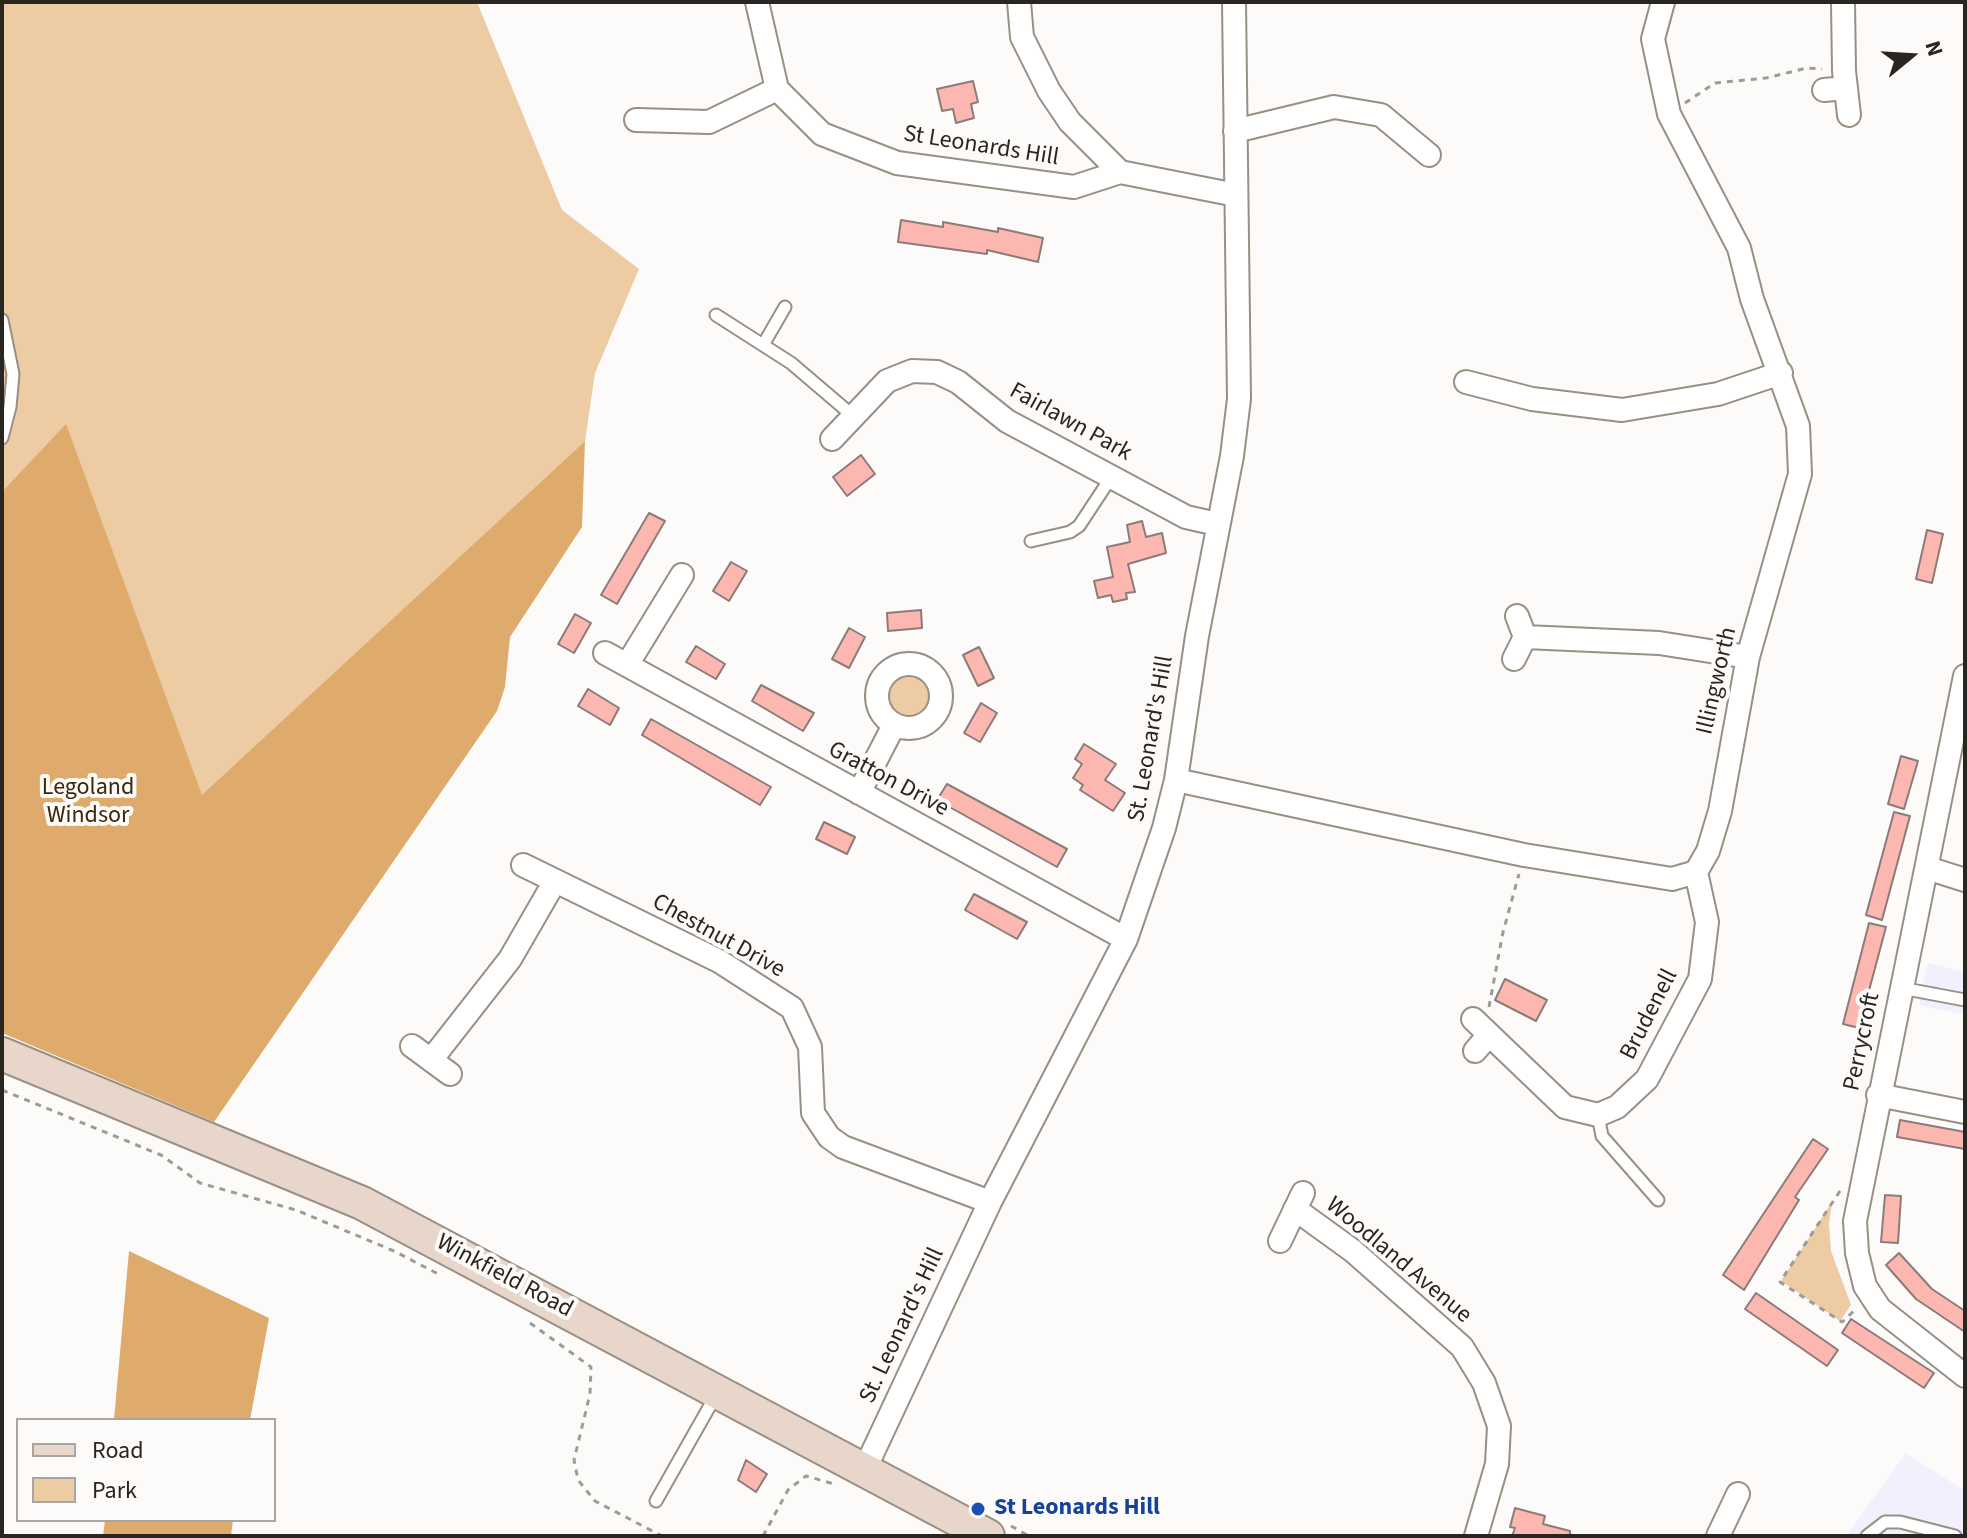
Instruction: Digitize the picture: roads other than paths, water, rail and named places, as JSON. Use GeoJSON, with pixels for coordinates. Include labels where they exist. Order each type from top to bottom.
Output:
{"type":"FeatureCollection","features":[{"type":"Feature","properties":{"kind":"main road","name":"Winkfield Road"},"geometry":{"type":"LineString","coordinates":[[2,1054],[327,1186],[718,1391],[853,1478],[919,1497],[988,1536]]}},
{"type":"Feature","properties":{"kind":"street"},"geometry":{"type":"LineString","coordinates":[[636,120],[709,122],[777,89],[757,2]]}},
{"type":"Feature","properties":{"kind":"street"},"geometry":{"type":"LineString","coordinates":[[1019,2],[1022,37],[1049,91],[1070,122],[1120,172]]}},
{"type":"Feature","properties":{"kind":"street","name":"St. Leonard's Hill"},"geometry":{"type":"LineString","coordinates":[[853,1478],[990,1202],[1126,939],[1164,828],[1176,780],[1239,399],[1234,2]]}},
{"type":"Feature","properties":{"kind":"street","name":"Illingworth"},"geometry":{"type":"LineString","coordinates":[[1663,2],[1653,39],[1669,114],[1739,248],[1752,299],[1798,426],[1800,474],[1748,657],[1720,811],[1708,851],[1696,872]]}},
{"type":"Feature","properties":{"kind":"street"},"geometry":{"type":"LineString","coordinates":[[1843,2],[1838,83],[1849,115]]}},
{"type":"Feature","properties":{"kind":"street","name":"St Leonards Hill"},"geometry":{"type":"LineString","coordinates":[[777,89],[822,134],[897,163],[1074,187],[1120,172],[1236,195]]}},
{"type":"Feature","properties":{"kind":"street"},"geometry":{"type":"LineString","coordinates":[[1235,131],[1334,107],[1381,115],[1429,155]]}},
{"type":"Feature","properties":{"kind":"street","name":"Fairlawn Park"},"geometry":{"type":"LineString","coordinates":[[832,439],[852,415],[898,375],[912,371],[937,372],[958,382],[1007,421],[1186,517],[1217,524]]}},
{"type":"Feature","properties":{"kind":"street"},"geometry":{"type":"LineString","coordinates":[[1466,382],[1532,399],[1622,410],[1718,394],[1781,373]]}},
{"type":"Feature","properties":{"kind":"street"},"geometry":{"type":"LineString","coordinates":[[627,665],[682,575]]}},
{"type":"Feature","properties":{"kind":"street"},"geometry":{"type":"LineString","coordinates":[[1514,659],[1521,626],[1748,657]]}},
{"type":"Feature","properties":{"kind":"street","name":"Gratton Drive"},"geometry":{"type":"LineString","coordinates":[[605,653],[1126,939]]}},
{"type":"Feature","properties":{"kind":"street","name":"Perrycroft"},"geometry":{"type":"LineString","coordinates":[[1965,676],[1958,755],[1927,868],[1878,1095],[1855,1221],[1857,1253],[1870,1294],[1880,1309],[1965,1376]]}},
{"type":"Feature","properties":{"kind":"street"},"geometry":{"type":"LineString","coordinates":[[859,793],[894,725]]}},
{"type":"Feature","properties":{"kind":"street"},"geometry":{"type":"LineString","coordinates":[[1176,780],[1524,855],[1672,879],[1696,872]]}},
{"type":"Feature","properties":{"kind":"street","name":"Chestnut Drive"},"geometry":{"type":"LineString","coordinates":[[523,865],[719,961],[792,1008],[810,1047],[813,1113],[829,1137],[843,1147],[990,1202]]}},
{"type":"Feature","properties":{"kind":"street"},"geometry":{"type":"LineString","coordinates":[[1927,868],[1965,880]]}},
{"type":"Feature","properties":{"kind":"street","name":"Brudenell"},"geometry":{"type":"LineString","coordinates":[[1598,1115],[1617,1107],[1647,1079],[1700,979],[1707,922],[1696,872]]}},
{"type":"Feature","properties":{"kind":"street"},"geometry":{"type":"LineString","coordinates":[[431,1060],[510,959],[555,881]]}},
{"type":"Feature","properties":{"kind":"street"},"geometry":{"type":"LineString","coordinates":[[1480,1033],[1565,1107],[1598,1115]]}},
{"type":"Feature","properties":{"kind":"street"},"geometry":{"type":"LineString","coordinates":[[412,1046],[450,1074]]}},
{"type":"Feature","properties":{"kind":"street"},"geometry":{"type":"LineString","coordinates":[[1878,1095],[1965,1112]]}},
{"type":"Feature","properties":{"kind":"street","name":"Woodland Avenue"},"geometry":{"type":"LineString","coordinates":[[1280,1241],[1299,1201],[1462,1347],[1484,1383],[1499,1426],[1497,1464],[1476,1536]]}},
{"type":"Feature","properties":{"kind":"street"},"geometry":{"type":"LineString","coordinates":[[1718,1536],[1738,1494]]}},
{"type":"Feature","properties":{"kind":"lane"},"geometry":{"type":"LineString","coordinates":[[763,345],[785,307]]}},
{"type":"Feature","properties":{"kind":"lane"},"geometry":{"type":"LineString","coordinates":[[716,315],[791,363],[852,415]]}},
{"type":"Feature","properties":{"kind":"lane"},"geometry":{"type":"LineString","coordinates":[[2,320],[13,374],[2,438]]}},
{"type":"Feature","properties":{"kind":"lane"},"geometry":{"type":"LineString","coordinates":[[1031,541],[1079,526],[1112,475]]}},
{"type":"Feature","properties":{"kind":"lane"},"geometry":{"type":"LineString","coordinates":[[1901,988],[1965,1000]]}},
{"type":"Feature","properties":{"kind":"lane"},"geometry":{"type":"LineString","coordinates":[[1598,1115],[1602,1136],[1658,1200]]}},
{"type":"Feature","properties":{"kind":"lane"},"geometry":{"type":"LineString","coordinates":[[656,1501],[718,1391]]}},
{"type":"Feature","properties":{"kind":"lane"},"geometry":{"type":"LineString","coordinates":[[1867,1536],[1885,1522],[1900,1522],[1955,1536]]}},
{"type":"Feature","properties":{"kind":"place","name":"St Leonards Hill"},"geometry":{"type":"Point","coordinates":[978,1509]}},
{"type":"Feature","properties":{"kind":"park label","name":"Legoland Windsor"},"geometry":{"type":"Point","coordinates":[88,803]}}]}
